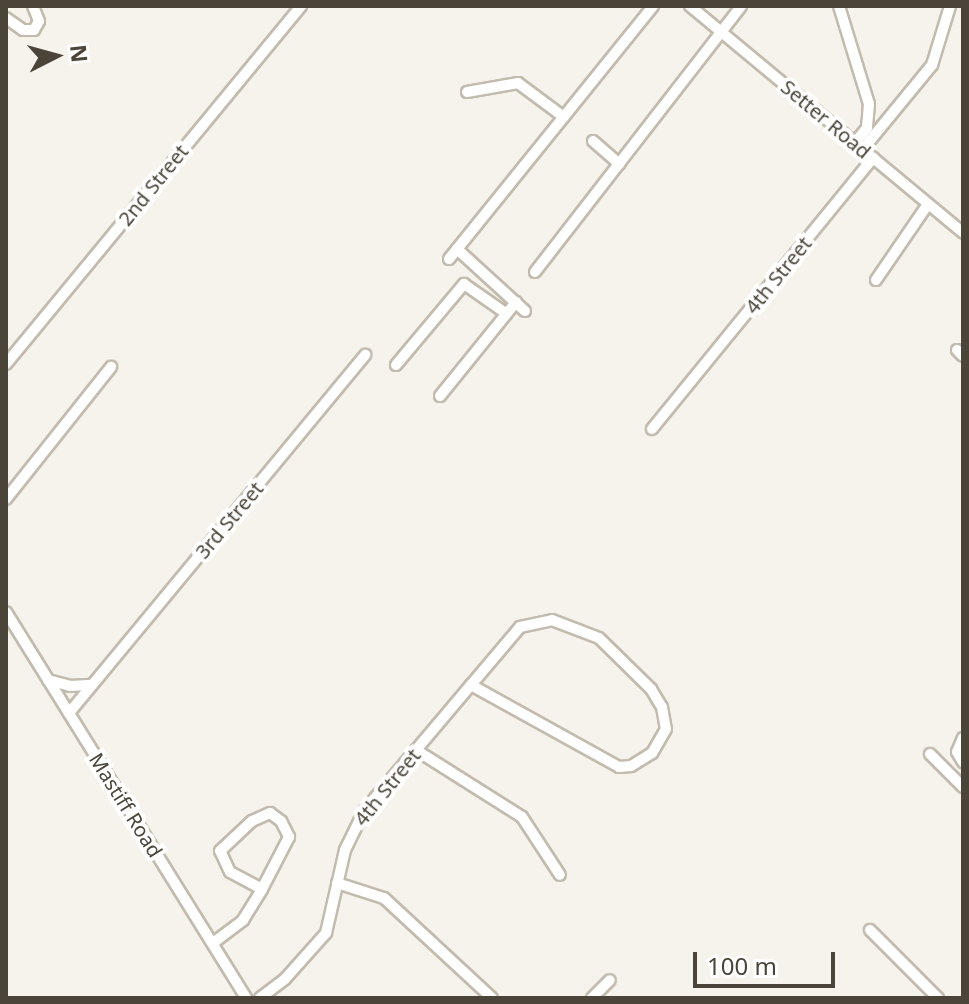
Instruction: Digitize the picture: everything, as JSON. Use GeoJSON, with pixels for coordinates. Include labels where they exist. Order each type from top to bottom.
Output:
{"type":"FeatureCollection","features":[{"type":"Feature","properties":{"kind":"street"},"geometry":{"type":"LineString","coordinates":[[6,18],[23,30],[34,30],[39,21],[33,6]]}},
{"type":"Feature","properties":{"kind":"street","name":"2nd Street"},"geometry":{"type":"LineString","coordinates":[[6,364],[301,6]]}},
{"type":"Feature","properties":{"kind":"street"},"geometry":{"type":"LineString","coordinates":[[449,259],[653,6]]}},
{"type":"Feature","properties":{"kind":"street","name":"Setter Road"},"geometry":{"type":"LineString","coordinates":[[690,6],[963,233]]}},
{"type":"Feature","properties":{"kind":"street"},"geometry":{"type":"LineString","coordinates":[[535,272],[741,6]]}},
{"type":"Feature","properties":{"kind":"street"},"geometry":{"type":"LineString","coordinates":[[839,6],[869,104],[867,128],[859,146]]}},
{"type":"Feature","properties":{"kind":"street"},"geometry":{"type":"LineString","coordinates":[[859,146],[932,65],[950,6]]}},
{"type":"Feature","properties":{"kind":"street"},"geometry":{"type":"LineString","coordinates":[[467,92],[518,83],[564,117]]}},
{"type":"Feature","properties":{"kind":"street"},"geometry":{"type":"LineString","coordinates":[[593,141],[619,164]]}},
{"type":"Feature","properties":{"kind":"street","name":"4th Street"},"geometry":{"type":"LineString","coordinates":[[652,429],[873,158]]}},
{"type":"Feature","properties":{"kind":"street"},"geometry":{"type":"LineString","coordinates":[[876,280],[928,204]]}},
{"type":"Feature","properties":{"kind":"street"},"geometry":{"type":"LineString","coordinates":[[457,249],[525,311]]}},
{"type":"Feature","properties":{"kind":"street"},"geometry":{"type":"LineString","coordinates":[[396,365],[461,286],[471,284],[507,314]]}},
{"type":"Feature","properties":{"kind":"street"},"geometry":{"type":"LineString","coordinates":[[440,396],[516,302]]}},
{"type":"Feature","properties":{"kind":"street","name":"3rd Street"},"geometry":{"type":"LineString","coordinates":[[69,713],[365,355]]}},
{"type":"Feature","properties":{"kind":"street"},"geometry":{"type":"LineString","coordinates":[[6,499],[111,367]]}},
{"type":"Feature","properties":{"kind":"street","name":"Mastiff Road"},"geometry":{"type":"LineString","coordinates":[[6,612],[246,998]]}},
{"type":"Feature","properties":{"kind":"street","name":"4th Street"},"geometry":{"type":"LineString","coordinates":[[260,998],[285,979],[326,933],[337,883],[355,826],[416,750],[520,627],[539,620],[568,623],[612,648],[662,707],[666,729],[652,753],[631,766],[605,764],[471,685]]}},
{"type":"Feature","properties":{"kind":"street"},"geometry":{"type":"LineString","coordinates":[[48,680],[70,686],[92,685]]}},
{"type":"Feature","properties":{"kind":"street"},"geometry":{"type":"LineString","coordinates":[[963,738],[957,752],[963,762]]}},
{"type":"Feature","properties":{"kind":"street"},"geometry":{"type":"LineString","coordinates":[[416,750],[522,817],[560,875]]}},
{"type":"Feature","properties":{"kind":"street"},"geometry":{"type":"LineString","coordinates":[[930,754],[963,787]]}},
{"type":"Feature","properties":{"kind":"street"},"geometry":{"type":"LineString","coordinates":[[213,943],[243,920],[262,889],[289,837],[270,813],[229,838],[220,851],[230,872],[262,889]]}},
{"type":"Feature","properties":{"kind":"street"},"geometry":{"type":"LineString","coordinates":[[337,883],[384,898],[492,998]]}},
{"type":"Feature","properties":{"kind":"street"},"geometry":{"type":"LineString","coordinates":[[870,930],[938,998]]}},
{"type":"Feature","properties":{"kind":"street"},"geometry":{"type":"LineString","coordinates":[[592,998],[610,980]]}}]}
